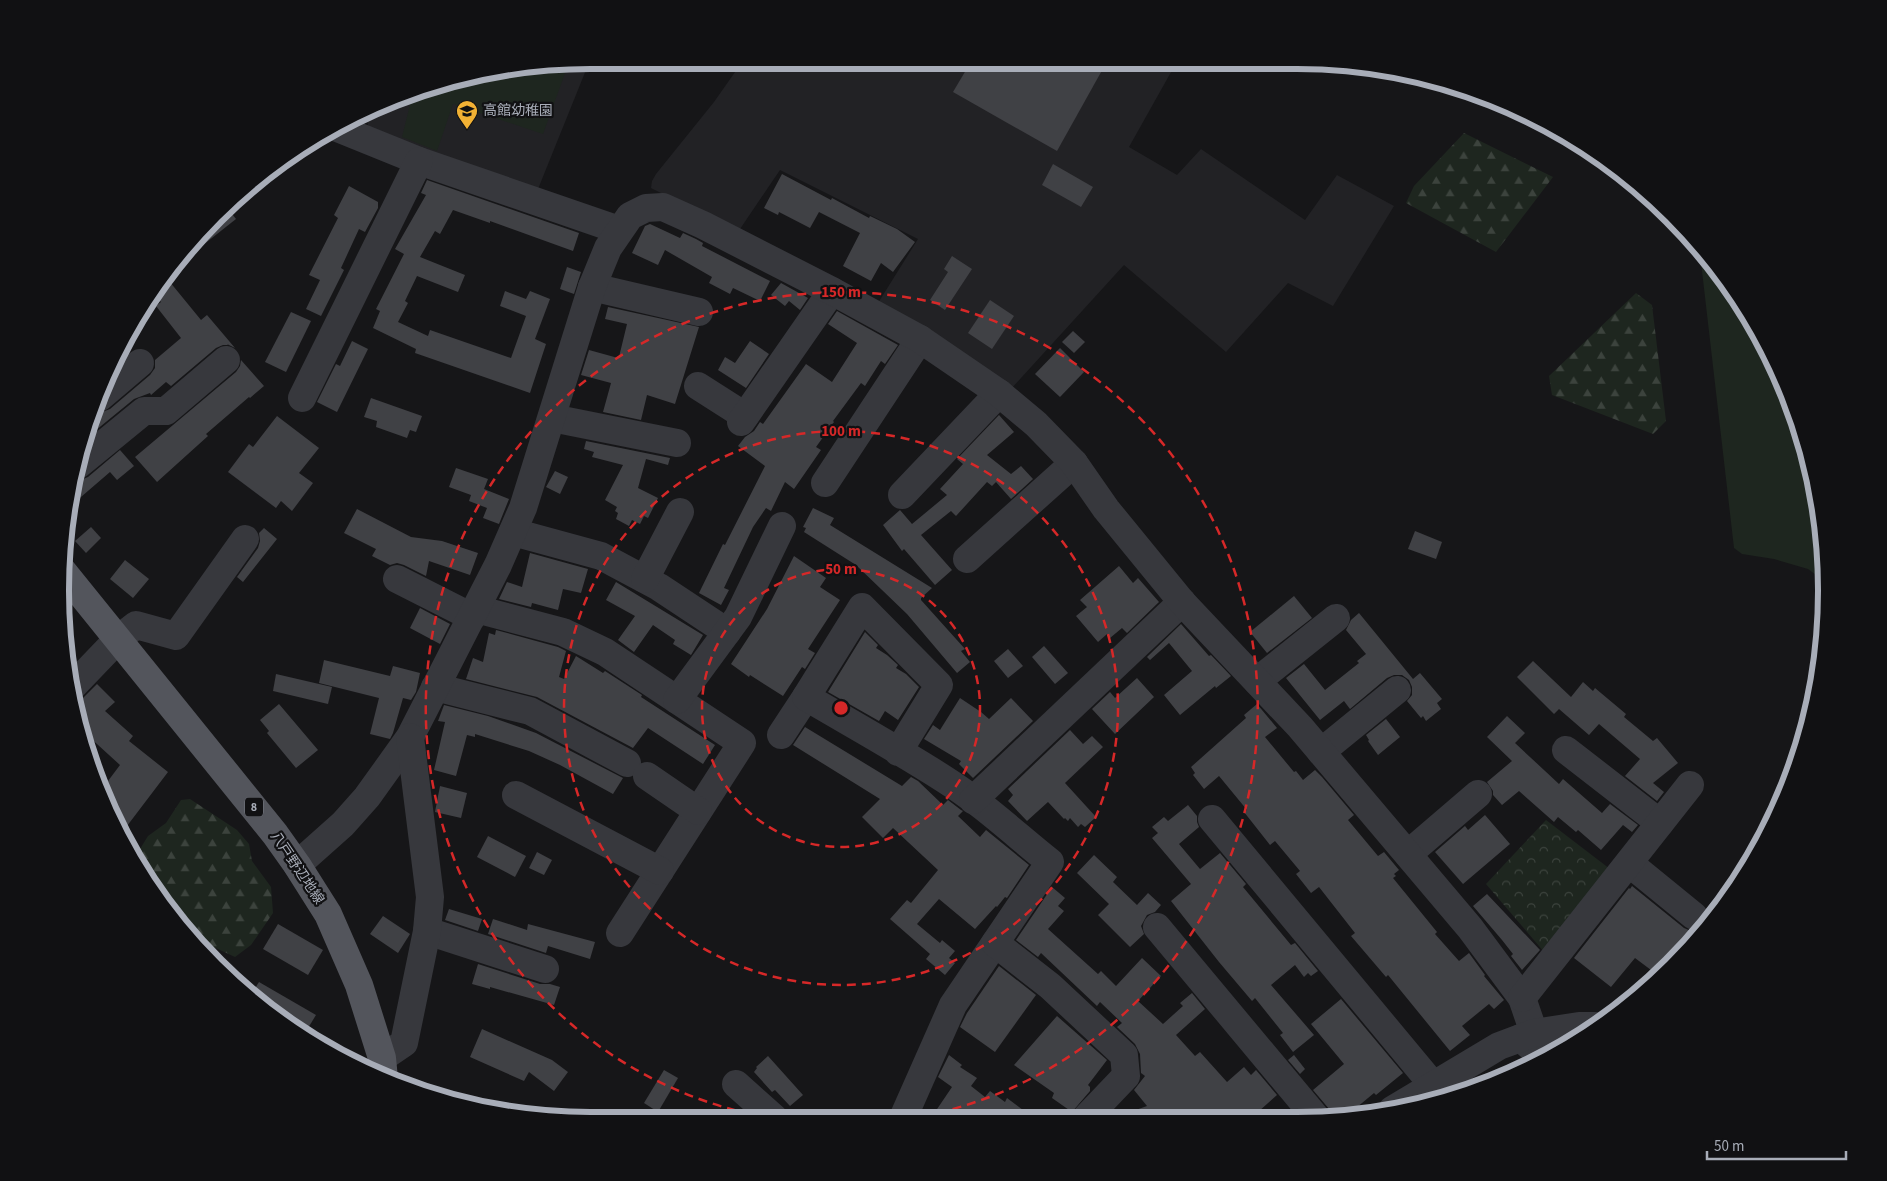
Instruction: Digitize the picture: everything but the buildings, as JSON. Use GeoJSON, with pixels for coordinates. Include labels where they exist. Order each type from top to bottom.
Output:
{"type":"FeatureCollection","features":[{"type":"Feature","properties":{"kind":"main road","name":"八戸野辺地線"},"geometry":{"type":"LineString","coordinates":[[69,580],[275,834],[297,864],[328,914],[359,984],[383,1069]]}},
{"type":"Feature","properties":{"kind":"street"},"geometry":{"type":"LineString","coordinates":[[352,127],[418,161],[619,230]]}},
{"type":"Feature","properties":{"kind":"street"},"geometry":{"type":"LineString","coordinates":[[302,398],[418,161]]}},
{"type":"Feature","properties":{"kind":"street"},"geometry":{"type":"LineString","coordinates":[[297,864],[343,824],[367,797],[387,772],[410,736],[498,565],[522,508],[592,287],[608,248],[630,216],[646,208],[662,207],[703,225],[832,291],[920,339],[999,393],[1036,424],[1074,463],[1106,509],[1182,602],[1321,752],[1470,928],[1522,998],[1532,1043]]}},
{"type":"Feature","properties":{"kind":"street"},"geometry":{"type":"LineString","coordinates":[[592,287],[698,312]]}},
{"type":"Feature","properties":{"kind":"street"},"geometry":{"type":"LineString","coordinates":[[698,386],[743,419],[832,291]]}},
{"type":"Feature","properties":{"kind":"street"},"geometry":{"type":"LineString","coordinates":[[825,483],[920,339]]}},
{"type":"Feature","properties":{"kind":"street"},"geometry":{"type":"LineString","coordinates":[[86,459],[144,411],[166,411],[226,360]]}},
{"type":"Feature","properties":{"kind":"street"},"geometry":{"type":"LineString","coordinates":[[109,388],[140,363]]}},
{"type":"Feature","properties":{"kind":"street"},"geometry":{"type":"LineString","coordinates":[[902,495],[999,393]]}},
{"type":"Feature","properties":{"kind":"street"},"geometry":{"type":"LineString","coordinates":[[552,418],[677,443]]}},
{"type":"Feature","properties":{"kind":"street"},"geometry":{"type":"LineString","coordinates":[[967,559],[1074,463]]}},
{"type":"Feature","properties":{"kind":"street"},"geometry":{"type":"LineString","coordinates":[[645,579],[680,512]]}},
{"type":"Feature","properties":{"kind":"street"},"geometry":{"type":"LineString","coordinates":[[677,700],[738,617],[782,526]]}},
{"type":"Feature","properties":{"kind":"street"},"geometry":{"type":"LineString","coordinates":[[512,532],[601,556],[645,579],[727,632]]}},
{"type":"Feature","properties":{"kind":"street"},"geometry":{"type":"LineString","coordinates":[[77,682],[118,639],[136,625],[176,636],[245,539]]}},
{"type":"Feature","properties":{"kind":"street"},"geometry":{"type":"LineString","coordinates":[[397,579],[474,613],[563,632],[605,652],[742,743],[620,933]]}},
{"type":"Feature","properties":{"kind":"street"},"geometry":{"type":"LineString","coordinates":[[973,800],[1182,602]]}},
{"type":"Feature","properties":{"kind":"street"},"geometry":{"type":"LineString","coordinates":[[781,735],[862,607],[939,686],[898,752]]}},
{"type":"Feature","properties":{"kind":"street"},"geometry":{"type":"LineString","coordinates":[[1257,681],[1336,618]]}},
{"type":"Feature","properties":{"kind":"street"},"geometry":{"type":"LineString","coordinates":[[435,687],[530,711],[637,770],[698,811]]}},
{"type":"Feature","properties":{"kind":"street"},"geometry":{"type":"LineString","coordinates":[[1321,752],[1396,690]]}},
{"type":"Feature","properties":{"kind":"street"},"geometry":{"type":"LineString","coordinates":[[806,697],[945,780],[1050,862],[953,1005],[906,1112]]}},
{"type":"Feature","properties":{"kind":"street"},"geometry":{"type":"LineString","coordinates":[[383,1069],[404,1044],[427,931],[430,897],[410,736]]}},
{"type":"Feature","properties":{"kind":"street"},"geometry":{"type":"LineString","coordinates":[[1566,750],[1660,823]]}},
{"type":"Feature","properties":{"kind":"street"},"geometry":{"type":"LineString","coordinates":[[1522,998],[1690,785]]}},
{"type":"Feature","properties":{"kind":"street"},"geometry":{"type":"LineString","coordinates":[[1408,854],[1478,794]]}},
{"type":"Feature","properties":{"kind":"street"},"geometry":{"type":"LineString","coordinates":[[516,795],[660,871]]}},
{"type":"Feature","properties":{"kind":"street"},"geometry":{"type":"LineString","coordinates":[[1212,818],[1433,1085]]}},
{"type":"Feature","properties":{"kind":"street"},"geometry":{"type":"LineString","coordinates":[[1629,863],[1694,916]]}},
{"type":"Feature","properties":{"kind":"street"},"geometry":{"type":"LineString","coordinates":[[1157,927],[1311,1112]]}},
{"type":"Feature","properties":{"kind":"street"},"geometry":{"type":"LineString","coordinates":[[427,931],[545,969]]}},
{"type":"Feature","properties":{"kind":"street"},"geometry":{"type":"LineString","coordinates":[[994,943],[1050,986],[1124,1055],[1126,1076],[1092,1112]]}},
{"type":"Feature","properties":{"kind":"street"},"geometry":{"type":"LineString","coordinates":[[1412,1099],[1500,1046],[1532,1043],[1583,1026]]}},
{"type":"Feature","properties":{"kind":"street"},"geometry":{"type":"LineString","coordinates":[[736,1084],[767,1112]]}},
{"type":"Feature","properties":{"kind":"shaded area","name":"高館幼稚園"},"geometry":{"type":"Polygon","coordinates":[[[586,69],[536,194],[375,136],[367,120],[391,108],[455,87],[522,73],[586,69]]]}},
{"type":"Feature","properties":{"kind":"shaded area"},"geometry":{"type":"Polygon","coordinates":[[[737,69],[1173,69],[1129,147],[1177,175],[1201,149],[1305,220],[1337,175],[1394,206],[1333,306],[1288,283],[1226,352],[1124,265],[1011,389],[878,303],[918,239],[780,170],[738,232],[651,188],[656,174],[714,102],[737,69]]]}},
{"type":"Feature","properties":{"kind":"green space"},"geometry":{"type":"Polygon","coordinates":[[[566,70],[543,134],[453,104],[437,151],[402,137],[411,100],[489,79],[522,73],[566,70]]]}},
{"type":"Feature","properties":{"kind":"green space"},"geometry":{"type":"Polygon","coordinates":[[[1464,133],[1553,177],[1496,252],[1406,203],[1414,186],[1464,133]]]}},
{"type":"Feature","properties":{"kind":"green space"},"geometry":{"type":"Polygon","coordinates":[[[1701,261],[1730,301],[1748,330],[1779,391],[1791,423],[1808,489],[1814,522],[1818,576],[1808,569],[1774,559],[1742,554],[1734,548],[1701,261]]]}},
{"type":"Feature","properties":{"kind":"green space"},"geometry":{"type":"Polygon","coordinates":[[[1636,293],[1652,305],[1666,421],[1653,434],[1552,395],[1549,376],[1636,293]]]}},
{"type":"Feature","properties":{"kind":"green space"},"geometry":{"type":"Polygon","coordinates":[[[190,799],[237,830],[249,844],[252,861],[271,887],[273,913],[251,945],[235,957],[207,944],[198,935],[157,880],[139,851],[148,836],[166,823],[181,800],[190,799]]]}},
{"type":"Feature","properties":{"kind":"green space"},"geometry":{"type":"Polygon","coordinates":[[[1546,820],[1610,869],[1545,953],[1486,884],[1546,820]]]}},
{"type":"Feature","properties":{"kind":"place","name":"高館幼稚園"},"geometry":{"type":"Point","coordinates":[467,130]}}]}
